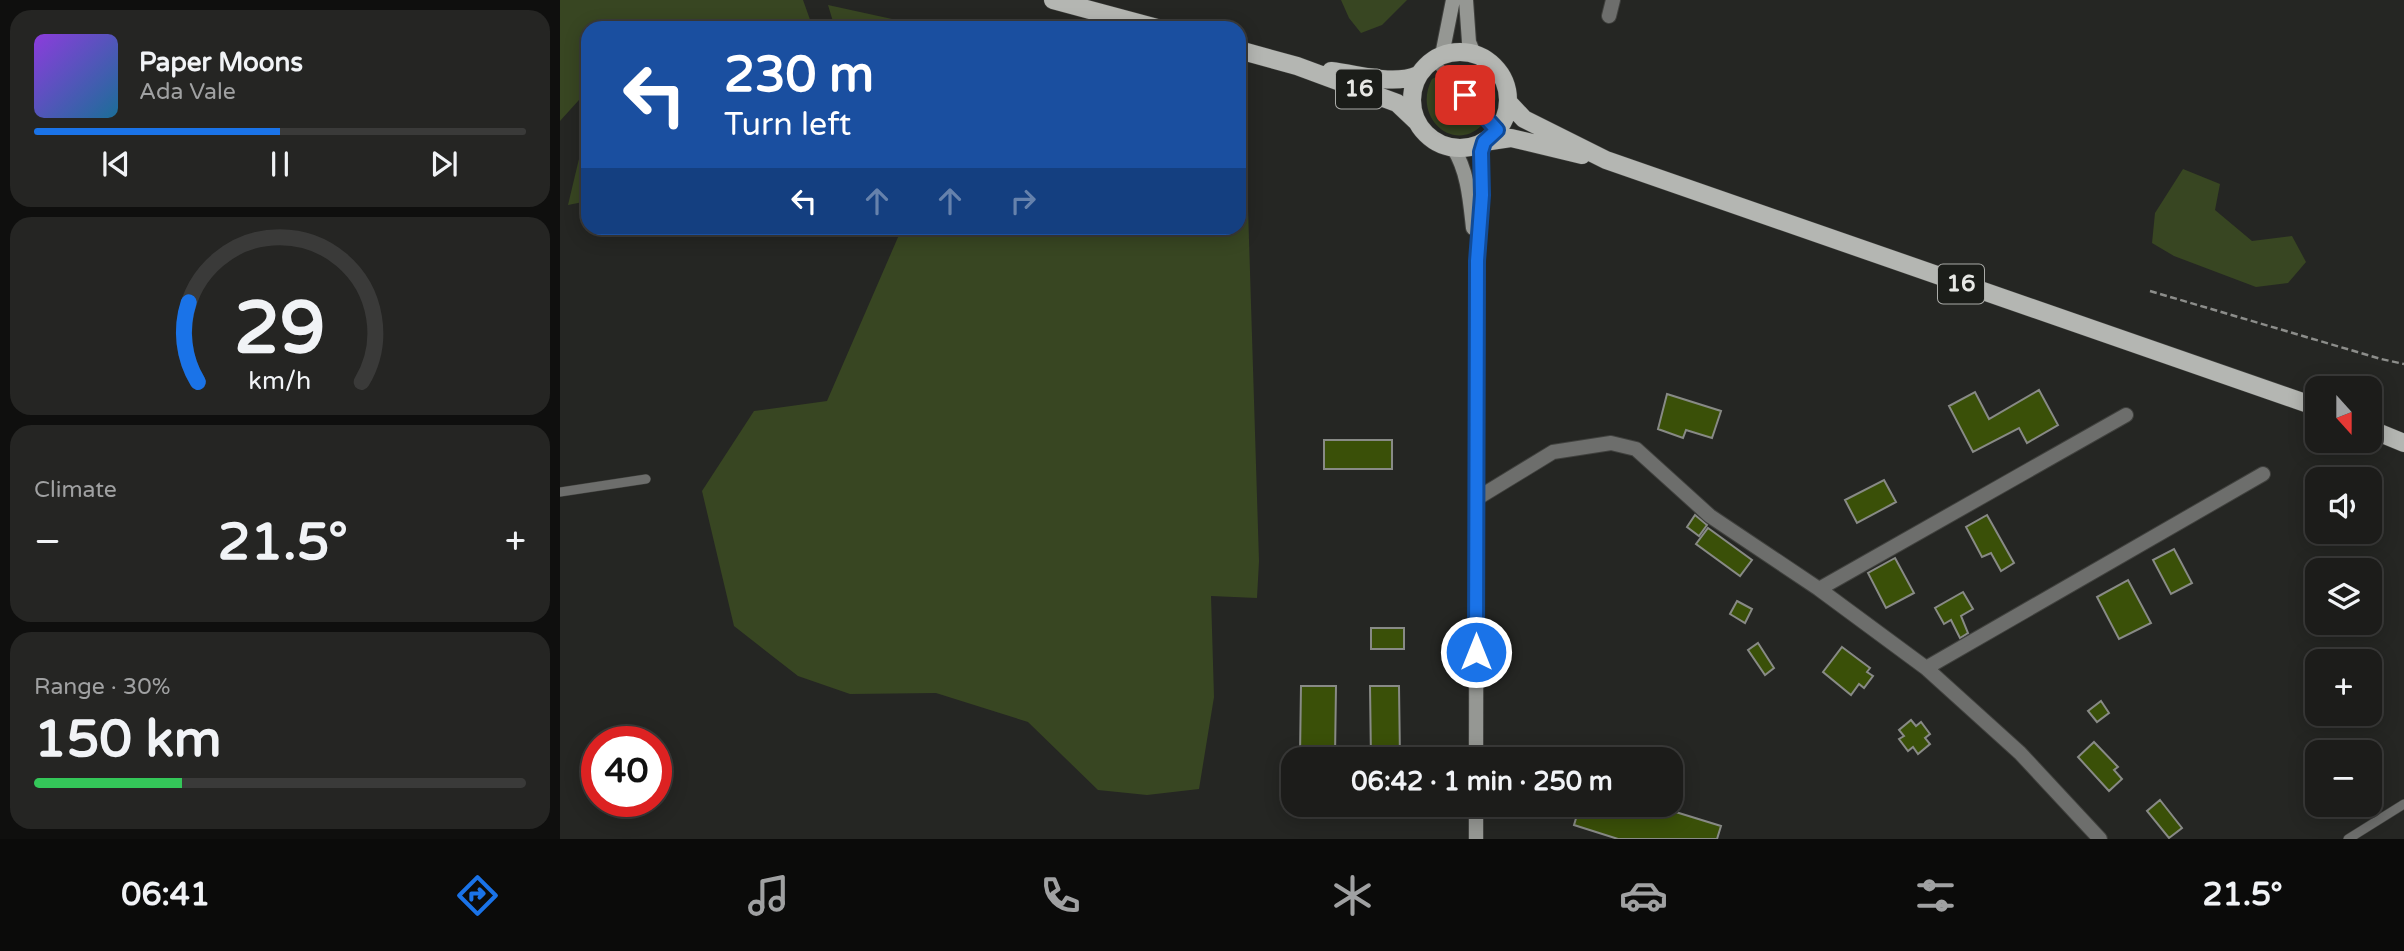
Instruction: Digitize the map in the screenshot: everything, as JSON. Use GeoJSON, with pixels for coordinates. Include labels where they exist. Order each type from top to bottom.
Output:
{"type":"FeatureCollection","features":[{"type":"Feature","properties":{"kind":"main road"},"geometry":{"type":"LineString","coordinates":[[1054,0],[1131,21]]}},
{"type":"Feature","properties":{"kind":"main road","name":"16"},"geometry":{"type":"LineString","coordinates":[[1246,52],[1297,66],[1397,103],[1425,134],[1438,143],[1453,148],[1469,147],[1491,136],[1511,138],[1606,160],[2305,403]]}},
{"type":"Feature","properties":{"kind":"main road"},"geometry":{"type":"LineString","coordinates":[[1438,57],[1458,52],[1474,54],[1488,61],[1499,72],[1506,86],[1508,102],[1505,117],[1491,136]]}},
{"type":"Feature","properties":{"kind":"main road","name":"16"},"geometry":{"type":"LineString","coordinates":[[1416,121],[1412,90],[1418,75],[1438,57]]}},
{"type":"Feature","properties":{"kind":"main road","name":"16"},"geometry":{"type":"LineString","coordinates":[[1297,66],[1396,80],[1418,75]]}},
{"type":"Feature","properties":{"kind":"main road","name":"16"},"geometry":{"type":"LineString","coordinates":[[1508,102],[1524,119],[1606,160]]}},
{"type":"Feature","properties":{"kind":"main road"},"geometry":{"type":"LineString","coordinates":[[2382,425],[2404,431]]}},
{"type":"Feature","properties":{"kind":"main road"},"geometry":{"type":"LineString","coordinates":[[2382,434],[2404,443]]}},
{"type":"Feature","properties":{"kind":"street"},"geometry":{"type":"LineString","coordinates":[[1438,57],[1453,0]]}},
{"type":"Feature","properties":{"kind":"street"},"geometry":{"type":"LineString","coordinates":[[1466,0],[1469,42],[1474,54]]}},
{"type":"Feature","properties":{"kind":"street"},"geometry":{"type":"LineString","coordinates":[[1609,16],[1613,0]]}},
{"type":"Feature","properties":{"kind":"street"},"geometry":{"type":"LineString","coordinates":[[1476,747],[1477,261],[1482,195],[1481,152],[1491,136]]}},
{"type":"Feature","properties":{"kind":"street"},"geometry":{"type":"LineString","coordinates":[[1453,148],[1461,160],[1467,183],[1477,261]]}},
{"type":"Feature","properties":{"kind":"street"},"geometry":{"type":"LineString","coordinates":[[1819,589],[2126,415]]}},
{"type":"Feature","properties":{"kind":"street"},"geometry":{"type":"LineString","coordinates":[[1476,499],[1553,452],[1611,443],[1636,449],[1710,516],[1819,589],[1926,668],[2020,753],[2100,839]]}},
{"type":"Feature","properties":{"kind":"street"},"geometry":{"type":"LineString","coordinates":[[1926,668],[2263,474]]}},
{"type":"Feature","properties":{"kind":"street"},"geometry":{"type":"LineString","coordinates":[[1476,817],[1476,839]]}},
{"type":"Feature","properties":{"kind":"lane"},"geometry":{"type":"LineString","coordinates":[[1438,57],[1491,136]]}},
{"type":"Feature","properties":{"kind":"lane"},"geometry":{"type":"LineString","coordinates":[[560,492],[646,479]]}},
{"type":"Feature","properties":{"kind":"lane"},"geometry":{"type":"LineString","coordinates":[[2348,839],[2404,804]]}},
{"type":"Feature","properties":{"kind":"path"},"geometry":{"type":"LineString","coordinates":[[2150,291],[2404,364]]}},
{"type":"Feature","properties":{"kind":"green space"},"geometry":{"type":"Polygon","coordinates":[[[560,0],[803,0],[810,21],[581,21],[581,98],[560,121],[560,0]]]}},
{"type":"Feature","properties":{"kind":"green space"},"geometry":{"type":"Polygon","coordinates":[[[1341,0],[1407,0],[1382,25],[1361,33],[1349,18],[1341,0]]]}},
{"type":"Feature","properties":{"kind":"green space"},"geometry":{"type":"Polygon","coordinates":[[[828,5],[901,21],[833,21],[828,5]]]}},
{"type":"Feature","properties":{"kind":"green space"},"geometry":{"type":"Polygon","coordinates":[[[1457,65],[1473,69],[1488,79],[1496,93],[1491,109],[1484,109],[1454,77],[1452,72],[1457,65]]]}},
{"type":"Feature","properties":{"kind":"green space"},"geometry":{"type":"Polygon","coordinates":[[[1438,76],[1481,119],[1481,126],[1470,133],[1459,135],[1438,127],[1427,106],[1427,93],[1432,79],[1438,76]]]}},
{"type":"Feature","properties":{"kind":"green space"},"geometry":{"type":"Polygon","coordinates":[[[1246,143],[1259,561],[1257,598],[1211,596],[1214,697],[1199,789],[1147,795],[1098,790],[1028,722],[936,693],[850,694],[798,676],[734,626],[702,491],[754,411],[827,401],[899,235],[1246,235],[1246,143]]]}},
{"type":"Feature","properties":{"kind":"green space"},"geometry":{"type":"Polygon","coordinates":[[[581,150],[581,202],[568,205],[581,150]]]}},
{"type":"Feature","properties":{"kind":"green space"},"geometry":{"type":"Polygon","coordinates":[[[2183,169],[2220,184],[2215,210],[2252,241],[2292,236],[2306,262],[2288,283],[2256,287],[2174,256],[2152,243],[2155,213],[2183,169]]]}},
{"type":"Feature","properties":{"kind":"building"},"geometry":{"type":"Polygon","coordinates":[[[2039,390],[2058,425],[2027,443],[2019,428],[1973,452],[1949,406],[1975,392],[1989,419],[2039,390]]]}},
{"type":"Feature","properties":{"kind":"building"},"geometry":{"type":"Polygon","coordinates":[[[1667,394],[1721,411],[1712,438],[1686,430],[1683,438],[1658,429],[1667,394]]]}},
{"type":"Feature","properties":{"kind":"building"},"geometry":{"type":"Polygon","coordinates":[[[1324,440],[1392,440],[1392,469],[1324,469],[1324,440]]]}},
{"type":"Feature","properties":{"kind":"building"},"geometry":{"type":"Polygon","coordinates":[[[1884,480],[1896,502],[1857,523],[1845,500],[1884,480]]]}},
{"type":"Feature","properties":{"kind":"building"},"geometry":{"type":"Polygon","coordinates":[[[1695,515],[1707,525],[1699,536],[1687,527],[1695,515]]]}},
{"type":"Feature","properties":{"kind":"building"},"geometry":{"type":"Polygon","coordinates":[[[1987,515],[2014,563],[2001,571],[1991,553],[1982,557],[1966,527],[1987,515]]]}},
{"type":"Feature","properties":{"kind":"building"},"geometry":{"type":"Polygon","coordinates":[[[1708,528],[1752,560],[1740,576],[1696,544],[1708,528]]]}},
{"type":"Feature","properties":{"kind":"building"},"geometry":{"type":"Polygon","coordinates":[[[2174,549],[2192,583],[2171,594],[2153,560],[2174,549]]]}},
{"type":"Feature","properties":{"kind":"building"},"geometry":{"type":"Polygon","coordinates":[[[1895,558],[1914,593],[1886,608],[1868,573],[1895,558]]]}},
{"type":"Feature","properties":{"kind":"building"},"geometry":{"type":"Polygon","coordinates":[[[2128,580],[2151,623],[2119,639],[2097,597],[2128,580]]]}},
{"type":"Feature","properties":{"kind":"building"},"geometry":{"type":"Polygon","coordinates":[[[1963,592],[1973,609],[1961,616],[1968,633],[1960,638],[1951,620],[1944,624],[1935,608],[1963,592]]]}},
{"type":"Feature","properties":{"kind":"building"},"geometry":{"type":"Polygon","coordinates":[[[1737,601],[1752,609],[1745,623],[1730,614],[1737,601]]]}},
{"type":"Feature","properties":{"kind":"building"},"geometry":{"type":"Polygon","coordinates":[[[1371,628],[1404,628],[1404,649],[1371,649],[1371,628]]]}},
{"type":"Feature","properties":{"kind":"building"},"geometry":{"type":"Polygon","coordinates":[[[1758,643],[1774,668],[1765,675],[1748,650],[1758,643]]]}},
{"type":"Feature","properties":{"kind":"building"},"geometry":{"type":"Polygon","coordinates":[[[1842,647],[1870,668],[1867,672],[1873,676],[1864,688],[1859,684],[1851,695],[1823,672],[1842,647]]]}},
{"type":"Feature","properties":{"kind":"building"},"geometry":{"type":"Polygon","coordinates":[[[1301,686],[1336,686],[1335,747],[1300,747],[1301,686]]]}},
{"type":"Feature","properties":{"kind":"building"},"geometry":{"type":"Polygon","coordinates":[[[1370,686],[1399,686],[1400,747],[1371,747],[1370,686]]]}},
{"type":"Feature","properties":{"kind":"building"},"geometry":{"type":"Polygon","coordinates":[[[2101,701],[2109,713],[2097,722],[2088,711],[2101,701]]]}},
{"type":"Feature","properties":{"kind":"building"},"geometry":{"type":"Polygon","coordinates":[[[1911,720],[1916,726],[1921,722],[1930,734],[1925,738],[1930,744],[1918,754],[1913,747],[1908,751],[1899,739],[1904,736],[1899,730],[1911,720]]]}},
{"type":"Feature","properties":{"kind":"building"},"geometry":{"type":"Polygon","coordinates":[[[2094,742],[2118,767],[2114,770],[2122,779],[2109,791],[2078,757],[2094,742]]]}},
{"type":"Feature","properties":{"kind":"building"},"geometry":{"type":"Polygon","coordinates":[[[2160,800],[2182,828],[2169,838],[2147,811],[2160,800]]]}},
{"type":"Feature","properties":{"kind":"building"},"geometry":{"type":"Polygon","coordinates":[[[1683,814],[1721,826],[1717,839],[1618,839],[1574,825],[1576,817],[1683,817],[1683,814]]]}},
{"type":"Feature","properties":{"kind":"route"},"geometry":{"type":"LineString","coordinates":[[1465,95],[1497,130],[1484,142],[1480,171],[1482,195],[1477,261],[1476,652]]}}]}
